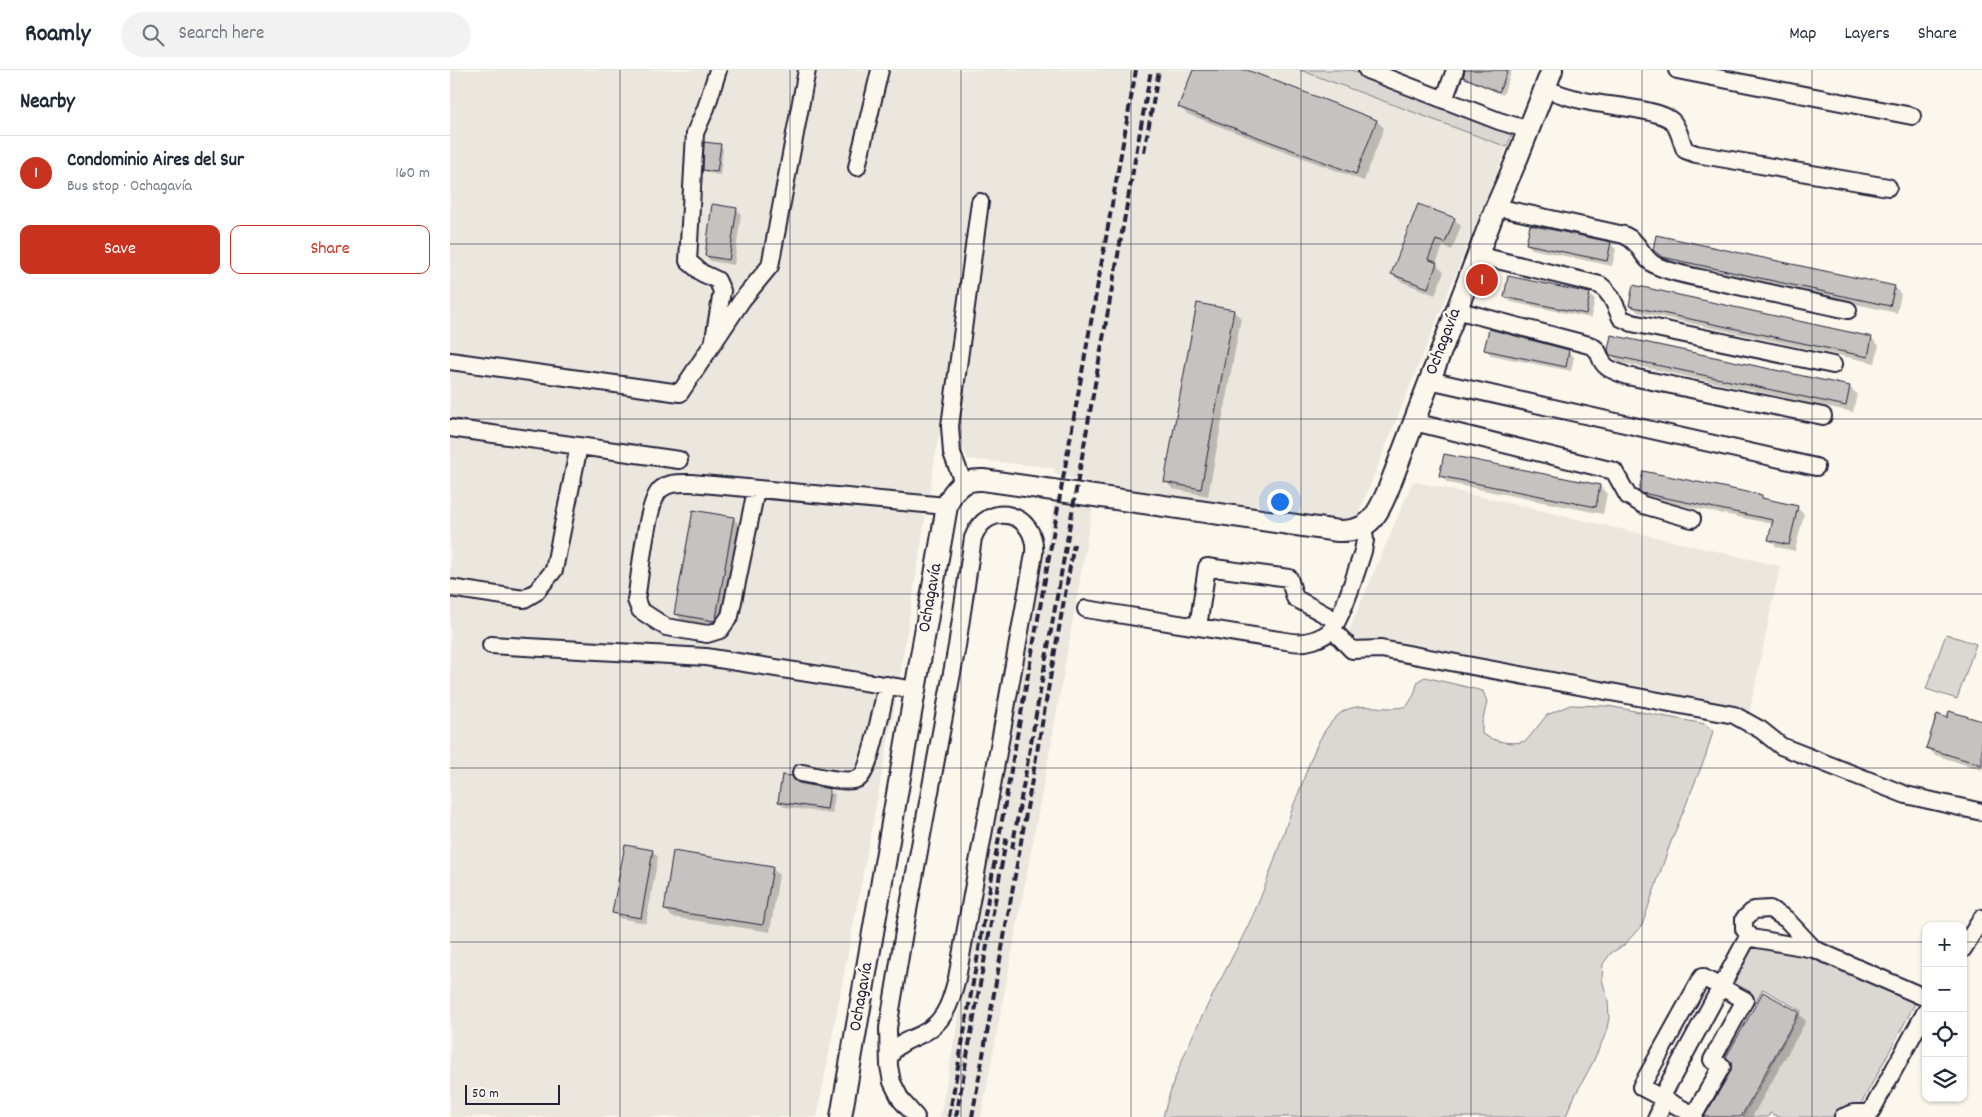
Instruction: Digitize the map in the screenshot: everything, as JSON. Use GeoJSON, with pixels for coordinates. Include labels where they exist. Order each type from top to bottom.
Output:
{"type":"FeatureCollection","features":[{"type":"Feature","properties":{"kind":"main road"},"geometry":{"type":"LineString","coordinates":[[1524,129],[1546,76]]}},
{"type":"Feature","properties":{"kind":"main road","name":"Ochagavía"},"geometry":{"type":"LineString","coordinates":[[1362,526],[1379,512],[1524,129]]}},
{"type":"Feature","properties":{"kind":"main road"},"geometry":{"type":"LineString","coordinates":[[963,482],[976,480],[1031,486],[1338,531],[1354,530],[1362,526]]}},
{"type":"Feature","properties":{"kind":"main road","name":"Ochagavía"},"geometry":{"type":"LineString","coordinates":[[841,1117],[947,506],[951,494],[963,482]]}},
{"type":"Feature","properties":{"kind":"street"},"geometry":{"type":"LineString","coordinates":[[712,346],[722,291],[717,280],[702,273],[688,261],[694,132],[706,108],[718,70]]}},
{"type":"Feature","properties":{"kind":"street"},"geometry":{"type":"LineString","coordinates":[[450,362],[680,392],[742,300],[770,266],[806,70]]}},
{"type":"Feature","properties":{"kind":"street"},"geometry":{"type":"LineString","coordinates":[[857,167],[880,70]]}},
{"type":"Feature","properties":{"kind":"street"},"geometry":{"type":"LineString","coordinates":[[1367,70],[1384,73],[1444,100],[1524,129]]}},
{"type":"Feature","properties":{"kind":"street"},"geometry":{"type":"LineString","coordinates":[[1444,100],[1455,70]]}},
{"type":"Feature","properties":{"kind":"street"},"geometry":{"type":"LineString","coordinates":[[1677,70],[1912,116]]}},
{"type":"Feature","properties":{"kind":"street"},"geometry":{"type":"LineString","coordinates":[[1546,76],[1559,94],[1668,117],[1674,123],[1685,150],[1696,154],[1888,187]]}},
{"type":"Feature","properties":{"kind":"street"},"geometry":{"type":"LineString","coordinates":[[963,482],[952,453],[950,426],[980,202]]}},
{"type":"Feature","properties":{"kind":"street"},"geometry":{"type":"LineString","coordinates":[[1496,207],[1624,236],[1632,239],[1639,245],[1644,256],[1656,266],[1848,310]]}},
{"type":"Feature","properties":{"kind":"street"},"geometry":{"type":"LineString","coordinates":[[1477,255],[1600,285],[1614,299],[1621,318],[1632,323],[1833,365]]}},
{"type":"Feature","properties":{"kind":"street"},"geometry":{"type":"LineString","coordinates":[[1456,310],[1595,347],[1599,351],[1601,361],[1607,367],[1627,376],[1823,416]]}},
{"type":"Feature","properties":{"kind":"street"},"geometry":{"type":"LineString","coordinates":[[1429,380],[1816,467]]}},
{"type":"Feature","properties":{"kind":"street"},"geometry":{"type":"LineString","coordinates":[[1414,422],[1614,471],[1628,496],[1643,505],[1692,519]]}},
{"type":"Feature","properties":{"kind":"street"},"geometry":{"type":"LineString","coordinates":[[450,428],[678,460]]}},
{"type":"Feature","properties":{"kind":"street"},"geometry":{"type":"LineString","coordinates":[[450,588],[524,599],[536,592],[554,570],[579,446]]}},
{"type":"Feature","properties":{"kind":"street"},"geometry":{"type":"LineString","coordinates":[[756,490],[730,616],[720,630],[707,634],[666,627],[640,610],[636,600],[650,508],[659,490],[672,484],[756,490],[947,506]]}},
{"type":"Feature","properties":{"kind":"street"},"geometry":{"type":"LineString","coordinates":[[889,1059],[899,1044],[931,1028],[944,1015],[957,978],[1034,554],[1035,546],[1031,531],[1022,520],[1015,516],[1001,515],[988,519],[978,527],[973,538],[957,646],[888,1028],[889,1059],[890,1074],[896,1092],[916,1117]]}},
{"type":"Feature","properties":{"kind":"street"},"geometry":{"type":"LineString","coordinates":[[1086,609],[1298,643],[1317,639],[1334,625],[1363,551],[1365,540],[1362,526]]}},
{"type":"Feature","properties":{"kind":"street"},"geometry":{"type":"LineString","coordinates":[[1198,627],[1207,567],[1289,578],[1295,598],[1334,625],[1352,650],[1381,648],[1734,715],[1761,730],[1781,746],[1906,795],[1982,812]]}},
{"type":"Feature","properties":{"kind":"street"},"geometry":{"type":"LineString","coordinates":[[491,645],[706,656],[915,690]]}},
{"type":"Feature","properties":{"kind":"street"},"geometry":{"type":"LineString","coordinates":[[801,773],[847,781],[859,779],[869,761],[887,686]]}},
{"type":"Feature","properties":{"kind":"street"},"geometry":{"type":"LineString","coordinates":[[1814,949],[1786,919],[1770,909],[1754,910],[1744,919],[1744,929],[1752,938],[1814,949],[1922,996]]}},
{"type":"Feature","properties":{"kind":"street"},"geometry":{"type":"LineString","coordinates":[[1967,942],[1982,918]]}},
{"type":"Feature","properties":{"kind":"street"},"geometry":{"type":"LineString","coordinates":[[1657,1117],[1660,1111],[1661,1098],[1749,935]]}},
{"type":"Feature","properties":{"kind":"street"},"geometry":{"type":"LineString","coordinates":[[1702,977],[1745,1000],[1712,1060],[1722,1066],[1694,1114],[1661,1098],[1641,1087],[1702,977]]}},
{"type":"Feature","properties":{"kind":"street"},"geometry":{"type":"LineString","coordinates":[[1843,1117],[1854,1113],[1869,1115],[1925,1012]]}},
{"type":"Feature","properties":{"kind":"shaded area"},"geometry":{"type":"Polygon","coordinates":[[[450,70],[1300,70],[1507,147],[1358,515],[1347,521],[1105,485],[1054,474],[1055,468],[968,459],[962,447],[961,436],[939,434],[895,705],[817,1117],[450,1117],[450,70]]]}},
{"type":"Feature","properties":{"kind":"shaded area"},"geometry":{"type":"Polygon","coordinates":[[[1300,70],[1351,70],[1513,131],[1507,147],[1300,70]]]}},
{"type":"Feature","properties":{"kind":"shaded area"},"geometry":{"type":"Polygon","coordinates":[[[1413,481],[1780,566],[1748,719],[1344,642],[1413,481]]]}},
{"type":"Feature","properties":{"kind":"shaded area"},"geometry":{"type":"Polygon","coordinates":[[[1055,498],[1093,505],[1049,756],[981,1117],[940,1117],[1055,498]]]}},
{"type":"Feature","properties":{"kind":"shaded area"},"geometry":{"type":"Polygon","coordinates":[[[1946,634],[1976,644],[1957,699],[1926,689],[1946,634]]]}},
{"type":"Feature","properties":{"kind":"shaded area"},"geometry":{"type":"Polygon","coordinates":[[[1425,677],[1483,691],[1487,702],[1482,723],[1482,734],[1503,742],[1526,741],[1547,715],[1570,705],[1608,706],[1705,724],[1713,731],[1706,755],[1669,847],[1642,925],[1624,945],[1611,953],[1603,964],[1602,979],[1608,1001],[1609,1018],[1606,1033],[1571,1103],[1566,1117],[1163,1117],[1180,1064],[1254,913],[1311,760],[1325,731],[1338,715],[1354,707],[1398,708],[1407,706],[1414,695],[1418,681],[1425,677]]]}},
{"type":"Feature","properties":{"kind":"shaded area"},"geometry":{"type":"Polygon","coordinates":[[[1758,947],[1821,958],[1918,998],[1860,1106],[1840,1111],[1831,1117],[1779,1117],[1770,1113],[1768,1117],[1743,1117],[1801,1011],[1763,989],[1754,1005],[1727,990],[1749,949],[1758,947]]]}},
{"type":"Feature","properties":{"kind":"building"},"geometry":{"type":"Polygon","coordinates":[[[1193,70],[1247,70],[1377,120],[1356,174],[1178,107],[1193,70]]]}},
{"type":"Feature","properties":{"kind":"building"},"geometry":{"type":"Polygon","coordinates":[[[1465,70],[1508,70],[1499,92],[1463,77],[1465,70]]]}},
{"type":"Feature","properties":{"kind":"building"},"geometry":{"type":"Polygon","coordinates":[[[704,142],[721,144],[717,172],[703,170],[704,142]]]}},
{"type":"Feature","properties":{"kind":"building"},"geometry":{"type":"Polygon","coordinates":[[[712,204],[737,208],[729,260],[705,256],[712,204]]]}},
{"type":"Feature","properties":{"kind":"building"},"geometry":{"type":"Polygon","coordinates":[[[1418,204],[1455,218],[1445,243],[1436,240],[1428,259],[1437,263],[1428,288],[1391,274],[1418,204]]]}},
{"type":"Feature","properties":{"kind":"building"},"geometry":{"type":"Polygon","coordinates":[[[1530,225],[1611,242],[1607,261],[1526,244],[1530,225]]]}},
{"type":"Feature","properties":{"kind":"building"},"geometry":{"type":"Polygon","coordinates":[[[1656,235],[1895,286],[1890,306],[1662,257],[1653,250],[1656,235]]]}},
{"type":"Feature","properties":{"kind":"building"},"geometry":{"type":"Polygon","coordinates":[[[1508,276],[1590,293],[1586,314],[1504,297],[1508,276]]]}},
{"type":"Feature","properties":{"kind":"building"},"geometry":{"type":"Polygon","coordinates":[[[1633,285],[1872,337],[1868,357],[1629,306],[1633,285]]]}},
{"type":"Feature","properties":{"kind":"building"},"geometry":{"type":"Polygon","coordinates":[[[1197,303],[1234,310],[1201,489],[1164,482],[1197,303]]]}},
{"type":"Feature","properties":{"kind":"building"},"geometry":{"type":"Polygon","coordinates":[[[1489,329],[1569,350],[1566,367],[1484,350],[1489,329]]]}},
{"type":"Feature","properties":{"kind":"building"},"geometry":{"type":"Polygon","coordinates":[[[1611,335],[1850,386],[1846,406],[1610,355],[1608,350],[1611,335]]]}},
{"type":"Feature","properties":{"kind":"building"},"geometry":{"type":"Polygon","coordinates":[[[1444,454],[1600,485],[1596,507],[1439,476],[1444,454]]]}},
{"type":"Feature","properties":{"kind":"building"},"geometry":{"type":"Polygon","coordinates":[[[1643,471],[1762,495],[1762,498],[1798,506],[1789,545],[1768,540],[1773,520],[1642,493],[1639,491],[1643,471]]]}},
{"type":"Feature","properties":{"kind":"building"},"geometry":{"type":"Polygon","coordinates":[[[693,510],[734,517],[714,621],[674,614],[693,510]]]}},
{"type":"Feature","properties":{"kind":"building"},"geometry":{"type":"Polygon","coordinates":[[[1949,711],[1982,721],[1982,765],[1926,748],[1937,714],[1947,718],[1949,711]]]}},
{"type":"Feature","properties":{"kind":"building"},"geometry":{"type":"Polygon","coordinates":[[[782,775],[792,776],[799,783],[830,789],[827,809],[778,802],[782,775]]]}},
{"type":"Feature","properties":{"kind":"building"},"geometry":{"type":"Polygon","coordinates":[[[625,845],[653,850],[641,918],[612,913],[625,845]]]}},
{"type":"Feature","properties":{"kind":"building"},"geometry":{"type":"Polygon","coordinates":[[[673,851],[773,867],[763,925],[664,910],[673,851]]]}},
{"type":"Feature","properties":{"kind":"building"},"geometry":{"type":"Polygon","coordinates":[[[1763,992],[1799,1012],[1741,1117],[1704,1117],[1731,1071],[1731,1062],[1726,1057],[1763,992]]]}},
{"type":"Feature","properties":{"kind":"railway"},"geometry":{"type":"LineString","coordinates":[[949,1117],[1136,70]]}},
{"type":"Feature","properties":{"kind":"railway"},"geometry":{"type":"LineString","coordinates":[[1012,849],[1151,70]]}},
{"type":"Feature","properties":{"kind":"railway"},"geometry":{"type":"LineString","coordinates":[[1144,152],[1159,70]]}},
{"type":"Feature","properties":{"kind":"railway"},"geometry":{"type":"LineString","coordinates":[[972,1117],[1074,544]]}},
{"type":"Feature","properties":{"kind":"railway"},"geometry":{"type":"LineString","coordinates":[[956,1117],[1007,835]]}},
{"type":"Feature","properties":{"kind":"place","name":"Condominio Aires del Sur"},"geometry":{"type":"Point","coordinates":[1482,280]}}]}
